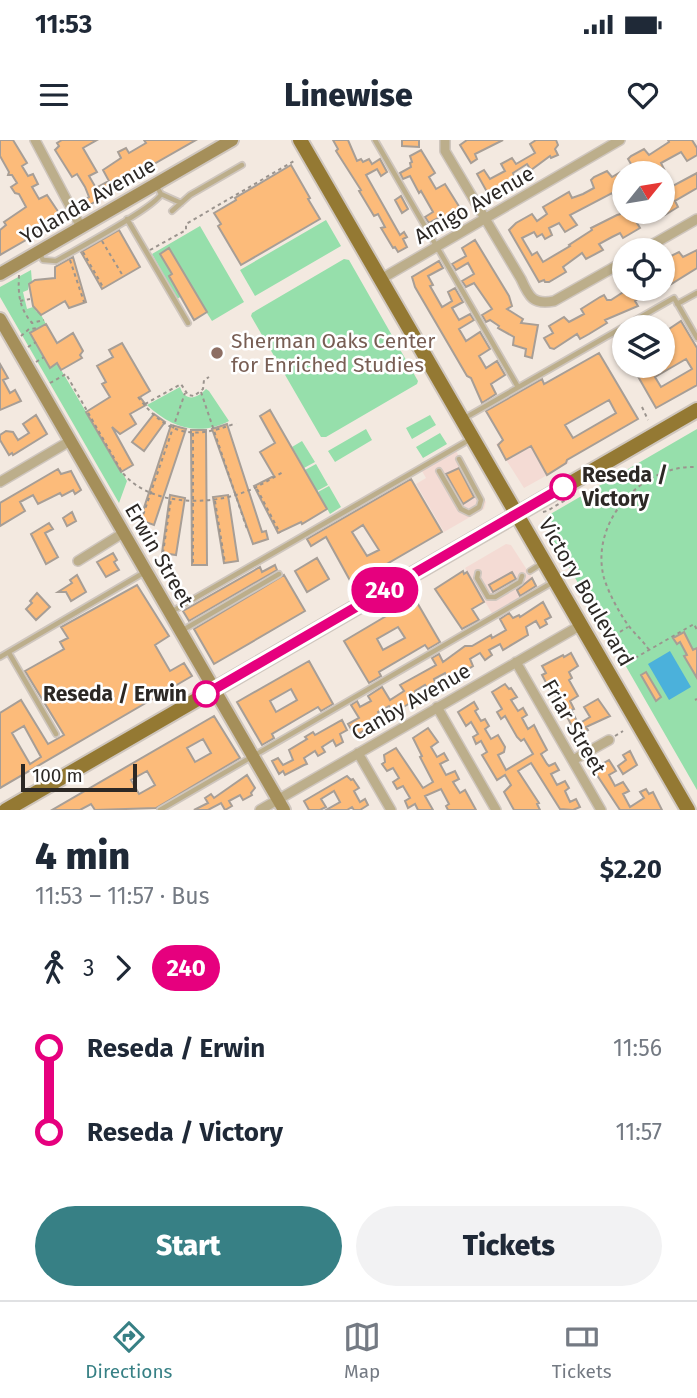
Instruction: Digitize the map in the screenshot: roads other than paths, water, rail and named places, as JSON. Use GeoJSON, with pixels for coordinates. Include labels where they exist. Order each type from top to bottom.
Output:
{"type":"FeatureCollection","features":[{"type":"Feature","properties":{"kind":"main road","name":"Victory Boulevard"},"geometry":{"type":"LineString","coordinates":[[300,140],[688,810]]}},
{"type":"Feature","properties":{"kind":"main road"},"geometry":{"type":"LineString","coordinates":[[6,810],[697,410]]}},
{"type":"Feature","properties":{"kind":"street"},"geometry":{"type":"LineString","coordinates":[[36,140],[81,227]]}},
{"type":"Feature","properties":{"kind":"street","name":"Yolanda Avenue"},"geometry":{"type":"LineString","coordinates":[[0,274],[81,227],[158,189],[232,140]]}},
{"type":"Feature","properties":{"kind":"street"},"geometry":{"type":"LineString","coordinates":[[445,140],[445,151],[527,293],[543,303],[554,301],[612,268]]}},
{"type":"Feature","properties":{"kind":"street","name":"Amigo Avenue"},"geometry":{"type":"LineString","coordinates":[[381,279],[620,140]]}},
{"type":"Feature","properties":{"kind":"street"},"geometry":{"type":"LineString","coordinates":[[664,238],[697,219]]}},
{"type":"Feature","properties":{"kind":"street","name":"Erwin Street"},"geometry":{"type":"LineString","coordinates":[[0,319],[281,805]]}},
{"type":"Feature","properties":{"kind":"street"},"geometry":{"type":"LineString","coordinates":[[0,482],[70,441]]}},
{"type":"Feature","properties":{"kind":"street"},"geometry":{"type":"LineString","coordinates":[[78,561],[123,533]]}},
{"type":"Feature","properties":{"kind":"street","name":"Canby Avenue"},"geometry":{"type":"LineString","coordinates":[[260,810],[281,805],[358,753],[581,625]]}},
{"type":"Feature","properties":{"kind":"street","name":"Friar Street"},"geometry":{"type":"LineString","coordinates":[[516,662],[601,810]]}},
{"type":"Feature","properties":{"kind":"street"},"geometry":{"type":"LineString","coordinates":[[437,707],[496,810]]}},
{"type":"Feature","properties":{"kind":"street"},"geometry":{"type":"LineString","coordinates":[[573,760],[609,740]]}},
{"type":"Feature","properties":{"kind":"street"},"geometry":{"type":"LineString","coordinates":[[358,753],[391,810]]}},
{"type":"Feature","properties":{"kind":"lane"},"geometry":{"type":"LineString","coordinates":[[375,140],[518,387]]}},
{"type":"Feature","properties":{"kind":"lane"},"geometry":{"type":"LineString","coordinates":[[172,211],[190,195],[242,164]]}},
{"type":"Feature","properties":{"kind":"lane"},"geometry":{"type":"LineString","coordinates":[[158,189],[181,203]]}},
{"type":"Feature","properties":{"kind":"lane"},"geometry":{"type":"LineString","coordinates":[[38,252],[43,260],[55,261],[158,201],[158,189]]}},
{"type":"Feature","properties":{"kind":"lane"},"geometry":{"type":"LineString","coordinates":[[127,219],[188,323]]}},
{"type":"Feature","properties":{"kind":"lane"},"geometry":{"type":"LineString","coordinates":[[677,304],[697,293]]}},
{"type":"Feature","properties":{"kind":"lane"},"geometry":{"type":"LineString","coordinates":[[462,419],[674,298],[697,338]]}},
{"type":"Feature","properties":{"kind":"lane"},"geometry":{"type":"LineString","coordinates":[[170,612],[473,438]]}},
{"type":"Feature","properties":{"kind":"lane"},"geometry":{"type":"LineString","coordinates":[[439,471],[461,509],[469,513],[476,510],[481,500],[459,459]]}},
{"type":"Feature","properties":{"kind":"lane"},"geometry":{"type":"LineString","coordinates":[[530,571],[544,562]]}},
{"type":"Feature","properties":{"kind":"lane"},"geometry":{"type":"LineString","coordinates":[[0,657],[146,572]]}},
{"type":"Feature","properties":{"kind":"lane"},"geometry":{"type":"LineString","coordinates":[[478,573],[477,578],[488,597],[495,597],[520,582],[522,576]]}},
{"type":"Feature","properties":{"kind":"lane"},"geometry":{"type":"LineString","coordinates":[[181,631],[279,575]]}},
{"type":"Feature","properties":{"kind":"lane"},"geometry":{"type":"LineString","coordinates":[[160,810],[555,581]]}},
{"type":"Feature","properties":{"kind":"lane"},"geometry":{"type":"LineString","coordinates":[[9,653],[56,734]]}},
{"type":"Feature","properties":{"kind":"water"},"geometry":{"type":"Polygon","coordinates":[[[670,651],[691,687],[669,700],[648,664],[670,651]]]}},
{"type":"Feature","properties":{"kind":"place","name":"Sherman Oaks Center for Enriched Studies"},"geometry":{"type":"Point","coordinates":[217,353]}},
{"type":"Feature","properties":{"kind":"place","name":"Reseda / Victory"},"geometry":{"type":"Point","coordinates":[563,487]}},
{"type":"Feature","properties":{"kind":"place","name":"Reseda / Erwin"},"geometry":{"type":"Point","coordinates":[206,694]}}]}
